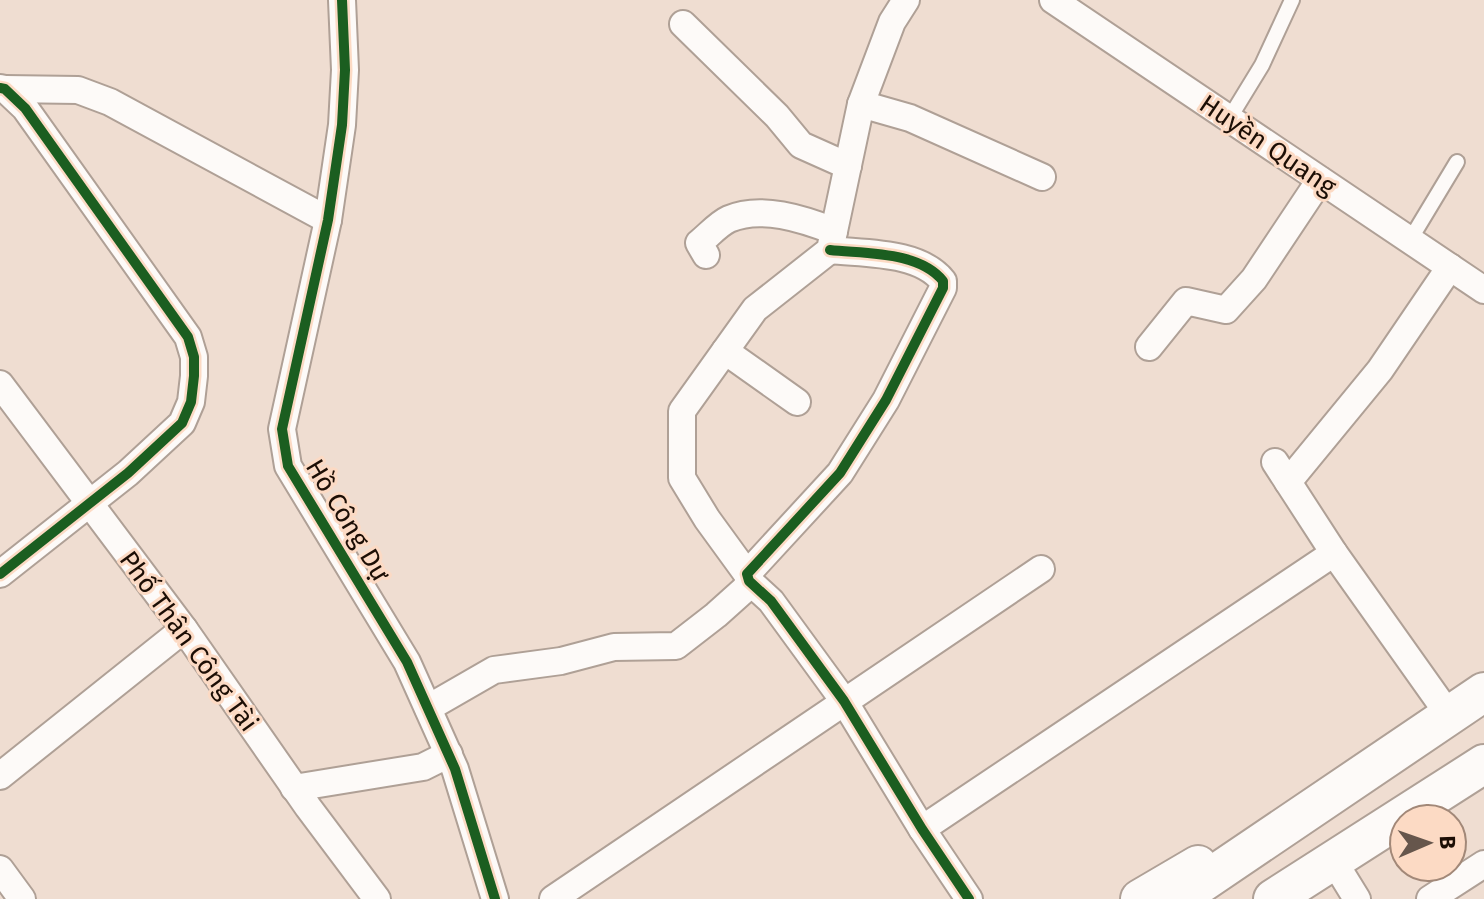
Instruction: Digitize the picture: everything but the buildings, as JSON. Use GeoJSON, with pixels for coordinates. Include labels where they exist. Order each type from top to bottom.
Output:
{"type":"FeatureCollection","features":[{"type":"Feature","properties":{"kind":"main road"},"geometry":{"type":"LineString","coordinates":[[1140,899],[1484,692]]}},
{"type":"Feature","properties":{"kind":"main road"},"geometry":{"type":"LineString","coordinates":[[1178,899],[1417,735]]}},
{"type":"Feature","properties":{"kind":"main road"},"geometry":{"type":"LineString","coordinates":[[1284,895],[1333,860],[1481,774]]}},
{"type":"Feature","properties":{"kind":"street","name":"Hồ Công Dự"},"geometry":{"type":"LineString","coordinates":[[342,0],[345,70],[342,125],[328,220],[282,429],[288,466],[407,662],[449,754],[495,899]]}},
{"type":"Feature","properties":{"kind":"street"},"geometry":{"type":"LineString","coordinates":[[906,0],[892,22],[861,104],[832,240],[755,309],[682,411],[682,478],[748,577],[771,601],[844,701],[969,899]]}},
{"type":"Feature","properties":{"kind":"street","name":"Huyền Quang"},"geometry":{"type":"LineString","coordinates":[[1053,0],[1484,290]]}},
{"type":"Feature","properties":{"kind":"street"},"geometry":{"type":"LineString","coordinates":[[683,24],[777,116],[801,145],[848,166]]}},
{"type":"Feature","properties":{"kind":"street"},"geometry":{"type":"LineString","coordinates":[[3,89],[78,90],[110,102],[328,220]]}},
{"type":"Feature","properties":{"kind":"street"},"geometry":{"type":"LineString","coordinates":[[0,574],[90,504],[182,423],[191,402],[194,357],[188,337],[25,108],[3,89]]}},
{"type":"Feature","properties":{"kind":"street"},"geometry":{"type":"LineString","coordinates":[[861,104],[910,118],[1042,177]]}},
{"type":"Feature","properties":{"kind":"street"},"geometry":{"type":"LineString","coordinates":[[1149,347],[1186,301],[1226,310],[1254,279],[1320,180]]}},
{"type":"Feature","properties":{"kind":"street"},"geometry":{"type":"LineString","coordinates":[[428,708],[494,670],[561,661],[614,647],[676,646],[716,615],[745,589],[748,577],[840,473],[886,400],[943,288],[938,274],[919,263],[832,240],[801,219],[752,214],[727,220],[699,243],[706,255]]}},
{"type":"Feature","properties":{"kind":"street"},"geometry":{"type":"LineString","coordinates":[[1449,715],[1334,553],[1282,472],[1380,370],[1450,267]]}},
{"type":"Feature","properties":{"kind":"street"},"geometry":{"type":"LineString","coordinates":[[725,351],[797,402]]}},
{"type":"Feature","properties":{"kind":"street","name":"Phố Thân Công Tài"},"geometry":{"type":"LineString","coordinates":[[0,384],[184,629],[294,788],[377,899]]}},
{"type":"Feature","properties":{"kind":"street"},"geometry":{"type":"LineString","coordinates":[[922,829],[1334,553]]}},
{"type":"Feature","properties":{"kind":"street"},"geometry":{"type":"LineString","coordinates":[[553,899],[1041,569]]}},
{"type":"Feature","properties":{"kind":"street"},"geometry":{"type":"LineString","coordinates":[[0,776],[184,629]]}},
{"type":"Feature","properties":{"kind":"street"},"geometry":{"type":"LineString","coordinates":[[294,788],[423,767],[449,754]]}},
{"type":"Feature","properties":{"kind":"street"},"geometry":{"type":"LineString","coordinates":[[1333,860],[1357,899]]}},
{"type":"Feature","properties":{"kind":"street"},"geometry":{"type":"LineString","coordinates":[[1430,899],[1484,864]]}},
{"type":"Feature","properties":{"kind":"street"},"geometry":{"type":"LineString","coordinates":[[0,869],[22,899]]}},
{"type":"Feature","properties":{"kind":"lane"},"geometry":{"type":"LineString","coordinates":[[1229,119],[1262,65],[1292,0]]}},
{"type":"Feature","properties":{"kind":"lane"},"geometry":{"type":"LineString","coordinates":[[1410,240],[1457,162]]}},
{"type":"Feature","properties":{"kind":"cycle path"},"geometry":{"type":"LineString","coordinates":[[342,0],[345,70],[342,125],[328,220],[282,429],[288,466],[407,662],[455,769],[495,899]]}},
{"type":"Feature","properties":{"kind":"cycle path"},"geometry":{"type":"LineString","coordinates":[[0,88],[25,108],[188,337],[194,357],[191,402],[182,423],[128,473],[0,574]]}},
{"type":"Feature","properties":{"kind":"cycle path"},"geometry":{"type":"LineString","coordinates":[[830,250],[906,259],[933,271],[943,281],[943,288],[886,400],[840,473],[747,574],[749,581],[771,601],[844,701],[969,899]]}}]}
